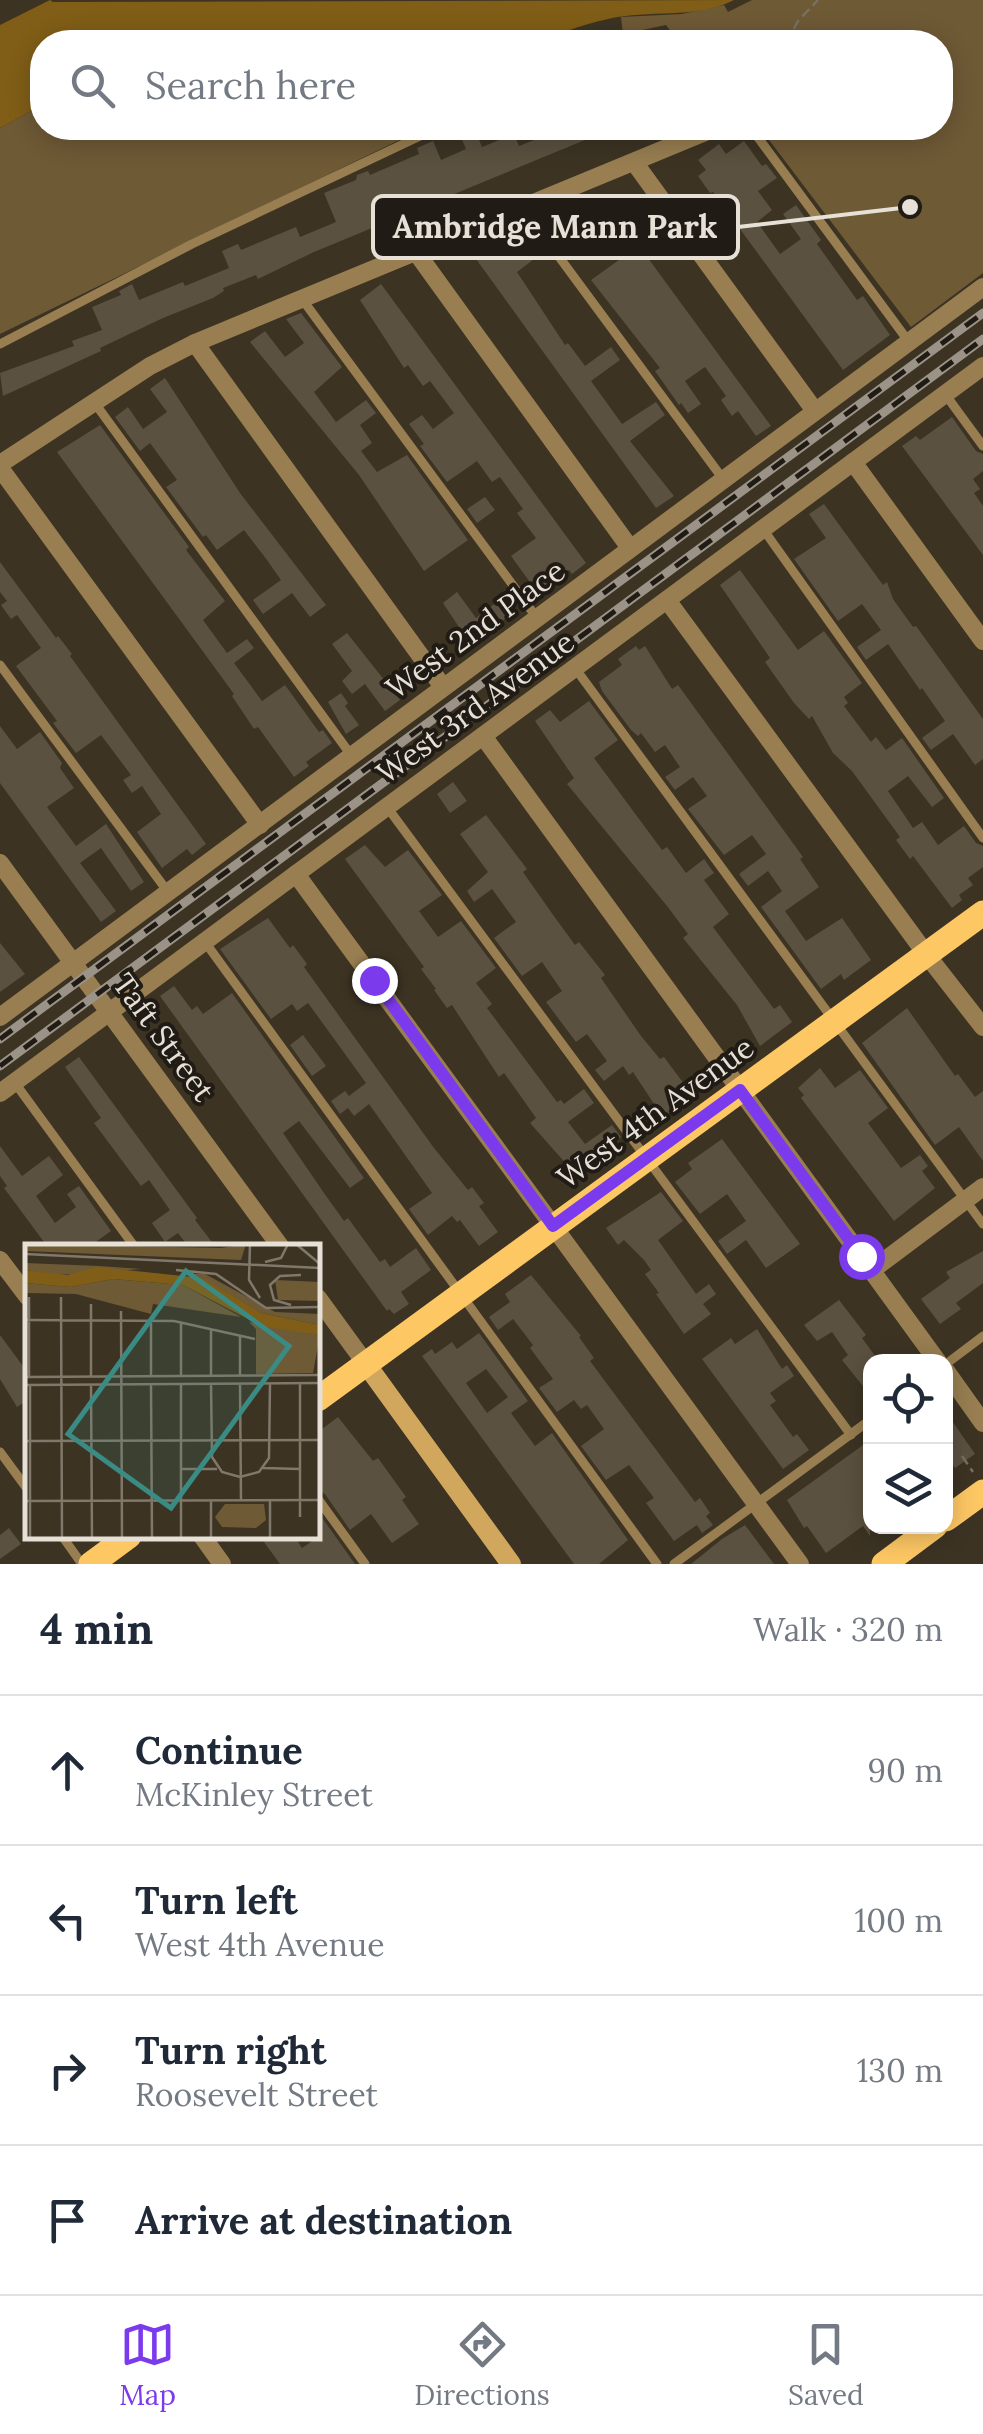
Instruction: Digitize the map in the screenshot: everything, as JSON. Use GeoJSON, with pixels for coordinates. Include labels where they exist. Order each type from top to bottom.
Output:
{"type":"FeatureCollection","features":[{"type":"Feature","properties":{"kind":"main road","name":"West 4th Avenue"},"geometry":{"type":"LineString","coordinates":[[320,1398],[983,913]]}},
{"type":"Feature","properties":{"kind":"main road"},"geometry":{"type":"LineString","coordinates":[[953,1511],[978,1482]]}},
{"type":"Feature","properties":{"kind":"main road"},"geometry":{"type":"LineString","coordinates":[[884,1564],[924,1534]]}},
{"type":"Feature","properties":{"kind":"main road"},"geometry":{"type":"LineString","coordinates":[[91,1564],[125,1539]]}},
{"type":"Feature","properties":{"kind":"street"},"geometry":{"type":"LineString","coordinates":[[260,824],[0,466],[150,366],[195,343],[686,140]]}},
{"type":"Feature","properties":{"kind":"street"},"geometry":{"type":"LineString","coordinates":[[634,162],[816,411]]}},
{"type":"Feature","properties":{"kind":"street"},"geometry":{"type":"LineString","coordinates":[[416,252],[630,548]]}},
{"type":"Feature","properties":{"kind":"street","name":"West 2nd Place"},"geometry":{"type":"LineString","coordinates":[[0,1017],[983,287]]}},
{"type":"Feature","properties":{"kind":"street"},"geometry":{"type":"LineString","coordinates":[[195,343],[443,687]]}},
{"type":"Feature","properties":{"kind":"street","name":"West 3rd Avenue"},"geometry":{"type":"LineString","coordinates":[[7,1088],[983,366]]}},
{"type":"Feature","properties":{"kind":"street"},"geometry":{"type":"LineString","coordinates":[[853,462],[983,640]]}},
{"type":"Feature","properties":{"kind":"street"},"geometry":{"type":"LineString","coordinates":[[667,600],[983,1027]]}},
{"type":"Feature","properties":{"kind":"street"},"geometry":{"type":"LineString","coordinates":[[482,736],[935,1354]]}},
{"type":"Feature","properties":{"kind":"street","name":"Taft Street"},"geometry":{"type":"LineString","coordinates":[[0,862],[279,1244]]}},
{"type":"Feature","properties":{"kind":"street"},"geometry":{"type":"LineString","coordinates":[[296,874],[800,1564]]}},
{"type":"Feature","properties":{"kind":"street"},"geometry":{"type":"LineString","coordinates":[[872,1270],[983,1187]]}},
{"type":"Feature","properties":{"kind":"street"},"geometry":{"type":"LineString","coordinates":[[0,1260],[25,1293]]}},
{"type":"Feature","properties":{"kind":"street"},"geometry":{"type":"LineString","coordinates":[[320,1301],[511,1564]]}},
{"type":"Feature","properties":{"kind":"street"},"geometry":{"type":"LineString","coordinates":[[953,1380],[983,1423]]}},
{"type":"Feature","properties":{"kind":"street"},"geometry":{"type":"LineString","coordinates":[[204,1539],[222,1564]]}},
{"type":"Feature","properties":{"kind":"lane"},"geometry":{"type":"LineString","coordinates":[[0,344],[192,244],[412,140]]}},
{"type":"Feature","properties":{"kind":"lane"},"geometry":{"type":"LineString","coordinates":[[760,140],[909,342]]}},
{"type":"Feature","properties":{"kind":"lane"},"geometry":{"type":"LineString","coordinates":[[524,208],[723,479]]}},
{"type":"Feature","properties":{"kind":"lane"},"geometry":{"type":"LineString","coordinates":[[302,299],[537,618]]}},
{"type":"Feature","properties":{"kind":"lane"},"geometry":{"type":"LineString","coordinates":[[945,394],[983,446]]}},
{"type":"Feature","properties":{"kind":"lane"},"geometry":{"type":"LineString","coordinates":[[94,402],[351,755]]}},
{"type":"Feature","properties":{"kind":"lane"},"geometry":{"type":"LineString","coordinates":[[762,529],[983,838]]}},
{"type":"Feature","properties":{"kind":"lane"},"geometry":{"type":"LineString","coordinates":[[0,665],[168,893]]}},
{"type":"Feature","properties":{"kind":"lane"},"geometry":{"type":"LineString","coordinates":[[575,668],[983,1224]]}},
{"type":"Feature","properties":{"kind":"lane"},"geometry":{"type":"LineString","coordinates":[[386,807],[850,1435]]}},
{"type":"Feature","properties":{"kind":"lane"},"geometry":{"type":"LineString","coordinates":[[205,942],[657,1564]]}},
{"type":"Feature","properties":{"kind":"lane"},"geometry":{"type":"LineString","coordinates":[[7,1088],[132,1244]]}},
{"type":"Feature","properties":{"kind":"lane"},"geometry":{"type":"LineString","coordinates":[[953,1358],[983,1336]]}},
{"type":"Feature","properties":{"kind":"lane"},"geometry":{"type":"LineString","coordinates":[[674,1564],[863,1425]]}},
{"type":"Feature","properties":{"kind":"lane"},"geometry":{"type":"LineString","coordinates":[[0,1452],[25,1486]]}},
{"type":"Feature","properties":{"kind":"lane"},"geometry":{"type":"LineString","coordinates":[[320,1501],[365,1564]]}},
{"type":"Feature","properties":{"kind":"lane"},"geometry":{"type":"LineString","coordinates":[[64,1539],[82,1564]]}},
{"type":"Feature","properties":{"kind":"path"},"geometry":{"type":"LineString","coordinates":[[794,30],[818,0]]}},
{"type":"Feature","properties":{"kind":"path"},"geometry":{"type":"LineString","coordinates":[[962,1456],[978,1482]]}},
{"type":"Feature","properties":{"kind":"shaded area"},"geometry":{"type":"Polygon","coordinates":[[[50,0],[734,0],[703,10],[608,19],[572,30],[30,30],[30,112],[0,128],[0,25],[50,0]]]}},
{"type":"Feature","properties":{"kind":"shaded area"},"geometry":{"type":"Polygon","coordinates":[[[752,0],[983,0],[983,273],[911,327],[769,140],[953,140],[953,30],[670,30],[666,25],[623,30],[621,17],[682,14],[724,5],[728,12],[752,0]]]}},
{"type":"Feature","properties":{"kind":"shaded area"},"geometry":{"type":"Polygon","coordinates":[[[30,112],[30,140],[399,140],[0,334],[0,128],[30,112]]]}},
{"type":"Feature","properties":{"kind":"building"},"geometry":{"type":"Polygon","coordinates":[[[462,140],[479,140],[482,147],[499,140],[516,140],[519,146],[534,140],[585,140],[258,279],[256,275],[223,288],[213,298],[163,318],[3,396],[0,373],[74,346],[72,341],[102,330],[92,307],[121,295],[119,291],[132,284],[139,300],[183,282],[185,286],[229,268],[222,251],[238,244],[241,250],[296,227],[300,237],[336,222],[324,193],[356,180],[357,175],[368,171],[370,175],[419,154],[417,148],[433,141],[441,160],[466,149],[462,140]]]}},
{"type":"Feature","properties":{"kind":"building"},"geometry":{"type":"Polygon","coordinates":[[[744,141],[762,166],[766,164],[777,178],[758,191],[772,210],[757,222],[780,254],[801,239],[783,214],[796,205],[821,240],[817,244],[857,300],[863,296],[890,335],[843,370],[698,176],[706,170],[698,160],[719,144],[726,154],[744,141]]]}},
{"type":"Feature","properties":{"kind":"building"},"geometry":{"type":"Polygon","coordinates":[[[491,238],[506,258],[532,239],[542,253],[517,272],[565,345],[568,343],[585,366],[611,347],[620,360],[591,381],[622,424],[656,402],[665,415],[630,441],[674,496],[656,508],[471,252],[491,238]]]}},
{"type":"Feature","properties":{"kind":"building"},"geometry":{"type":"Polygon","coordinates":[[[634,239],[771,426],[756,436],[738,411],[732,416],[721,400],[726,396],[705,367],[685,381],[701,404],[688,413],[679,405],[655,371],[660,368],[591,280],[619,260],[614,254],[634,239]]]}},
{"type":"Feature","properties":{"kind":"building"},"geometry":{"type":"Polygon","coordinates":[[[381,284],[586,563],[572,574],[569,570],[537,592],[511,556],[536,538],[517,513],[523,509],[500,477],[492,482],[477,461],[447,482],[420,446],[424,444],[409,424],[422,415],[433,429],[454,413],[430,381],[423,386],[408,365],[404,368],[360,300],[381,284]]]}},
{"type":"Feature","properties":{"kind":"building"},"geometry":{"type":"Polygon","coordinates":[[[301,313],[342,367],[314,392],[336,422],[366,400],[376,413],[360,425],[372,443],[361,451],[377,472],[407,455],[468,540],[424,571],[359,475],[250,342],[265,331],[285,357],[304,343],[286,319],[301,313]]]}},
{"type":"Feature","properties":{"kind":"building"},"geometry":{"type":"Polygon","coordinates":[[[165,378],[240,493],[326,605],[310,617],[292,593],[263,614],[253,600],[281,580],[267,560],[244,530],[217,550],[206,535],[203,537],[166,487],[177,480],[150,443],[140,451],[115,417],[128,407],[143,429],[167,412],[150,389],[165,378]]]}},
{"type":"Feature","properties":{"kind":"building"},"geometry":{"type":"Polygon","coordinates":[[[952,417],[976,451],[983,454],[983,471],[973,479],[980,489],[974,493],[983,506],[983,555],[902,446],[916,436],[920,440],[952,417]]]}},
{"type":"Feature","properties":{"kind":"building"},"geometry":{"type":"Polygon","coordinates":[[[100,425],[225,601],[203,620],[227,653],[247,639],[254,648],[234,663],[262,701],[285,685],[319,732],[323,730],[332,743],[306,762],[309,766],[294,777],[258,727],[254,729],[234,694],[57,452],[100,425]]]}},
{"type":"Feature","properties":{"kind":"building"},"geometry":{"type":"Polygon","coordinates":[[[485,497],[495,510],[477,523],[467,509],[485,497]]]}},
{"type":"Feature","properties":{"kind":"building"},"geometry":{"type":"Polygon","coordinates":[[[824,504],[883,585],[887,582],[893,599],[983,719],[983,759],[975,765],[953,734],[931,750],[922,738],[945,721],[922,688],[888,644],[866,660],[857,647],[881,630],[862,604],[838,621],[794,559],[826,538],[809,514],[824,504]]]}},
{"type":"Feature","properties":{"kind":"building"},"geometry":{"type":"Polygon","coordinates":[[[0,562],[72,654],[206,844],[192,855],[187,849],[162,868],[137,832],[161,814],[142,786],[132,793],[123,780],[131,775],[101,735],[76,753],[53,723],[57,721],[16,666],[41,648],[17,615],[11,619],[1,605],[7,601],[0,592],[0,562]]]}},
{"type":"Feature","properties":{"kind":"building"},"geometry":{"type":"Polygon","coordinates":[[[740,570],[798,650],[824,631],[862,683],[844,697],[848,703],[844,706],[871,742],[876,737],[886,750],[902,738],[944,798],[932,807],[908,776],[888,791],[913,828],[922,822],[938,845],[964,826],[976,843],[983,846],[983,867],[968,878],[973,885],[959,895],[962,900],[952,908],[896,840],[900,837],[852,771],[833,753],[812,716],[809,719],[794,703],[765,662],[770,658],[720,585],[740,570]]]}},
{"type":"Feature","properties":{"kind":"building"},"geometry":{"type":"Polygon","coordinates":[[[457,592],[476,618],[502,598],[513,612],[472,647],[443,603],[457,592]]]}},
{"type":"Feature","properties":{"kind":"building"},"geometry":{"type":"Polygon","coordinates":[[[347,633],[400,700],[385,711],[365,684],[352,694],[342,681],[352,671],[332,644],[347,633]]]}},
{"type":"Feature","properties":{"kind":"building"},"geometry":{"type":"Polygon","coordinates":[[[636,646],[639,650],[645,646],[672,689],[678,685],[803,857],[800,859],[819,887],[785,911],[806,941],[842,918],[871,960],[844,980],[841,974],[821,989],[761,907],[782,891],[768,871],[748,886],[739,874],[766,854],[752,835],[724,855],[688,809],[707,796],[693,777],[675,790],[665,777],[680,767],[665,745],[655,752],[641,733],[638,736],[631,730],[602,691],[599,682],[622,665],[618,659],[636,646]]]}},
{"type":"Feature","properties":{"kind":"building"},"geometry":{"type":"Polygon","coordinates":[[[341,693],[359,725],[346,734],[328,702],[341,693]]]}},
{"type":"Feature","properties":{"kind":"building"},"geometry":{"type":"Polygon","coordinates":[[[589,701],[618,740],[594,758],[662,850],[667,847],[686,873],[704,859],[714,873],[704,880],[729,914],[713,927],[774,1009],[780,1005],[792,1022],[760,1046],[737,1005],[683,938],[688,934],[567,784],[574,778],[535,721],[550,710],[560,722],[589,701]]]}},
{"type":"Feature","properties":{"kind":"building"},"geometry":{"type":"Polygon","coordinates":[[[0,726],[17,749],[40,732],[62,763],[60,768],[74,788],[47,807],[76,846],[106,824],[144,882],[131,891],[101,848],[80,863],[116,911],[101,922],[0,783],[0,726]]]}},
{"type":"Feature","properties":{"kind":"building"},"geometry":{"type":"Polygon","coordinates":[[[453,782],[467,801],[450,813],[437,794],[453,782]]]}},
{"type":"Feature","properties":{"kind":"building"},"geometry":{"type":"Polygon","coordinates":[[[486,815],[527,869],[523,872],[575,945],[579,942],[605,975],[601,978],[641,1036],[660,1059],[664,1057],[693,1096],[667,1115],[661,1107],[658,1110],[633,1072],[629,1075],[623,1066],[604,1081],[595,1070],[607,1061],[587,1034],[576,1042],[546,1002],[562,991],[542,962],[522,976],[494,938],[516,922],[492,889],[474,902],[467,891],[488,872],[460,834],[486,815]]]}},
{"type":"Feature","properties":{"kind":"building"},"geometry":{"type":"Polygon","coordinates":[[[365,845],[385,867],[408,850],[442,895],[419,911],[438,937],[461,921],[496,968],[476,983],[492,1004],[487,1008],[557,1102],[561,1100],[564,1104],[584,1089],[594,1103],[568,1122],[585,1144],[612,1125],[621,1137],[576,1175],[530,1123],[536,1118],[522,1098],[504,1073],[499,1077],[452,1005],[447,1008],[421,969],[424,967],[345,859],[365,845]]]}},
{"type":"Feature","properties":{"kind":"building"},"geometry":{"type":"Polygon","coordinates":[[[268,918],[307,964],[304,967],[434,1148],[468,1190],[472,1187],[484,1203],[479,1206],[498,1232],[479,1246],[460,1220],[457,1222],[452,1216],[428,1235],[409,1209],[432,1193],[369,1104],[354,1116],[348,1108],[340,1114],[331,1101],[345,1091],[349,1096],[366,1083],[308,1003],[297,1011],[292,1004],[271,1019],[220,949],[268,918]]]}},
{"type":"Feature","properties":{"kind":"building"},"geometry":{"type":"Polygon","coordinates":[[[0,943],[25,974],[0,992],[0,943]]]}},
{"type":"Feature","properties":{"kind":"building"},"geometry":{"type":"Polygon","coordinates":[[[174,986],[192,1010],[197,1006],[203,1014],[232,993],[364,1178],[350,1188],[299,1121],[283,1133],[344,1221],[348,1218],[380,1262],[385,1259],[390,1267],[416,1248],[431,1270],[401,1292],[409,1304],[394,1314],[387,1311],[160,996],[174,986]]]}},
{"type":"Feature","properties":{"kind":"building"},"geometry":{"type":"Polygon","coordinates":[[[907,1008],[955,1076],[958,1074],[975,1097],[983,1091],[983,1161],[959,1127],[935,1145],[862,1043],[907,1008]]]}},
{"type":"Feature","properties":{"kind":"building"},"geometry":{"type":"Polygon","coordinates":[[[303,1035],[326,1066],[312,1076],[290,1045],[303,1035]]]}},
{"type":"Feature","properties":{"kind":"building"},"geometry":{"type":"Polygon","coordinates":[[[79,1057],[213,1244],[186,1244],[178,1233],[165,1242],[152,1223],[170,1210],[149,1180],[141,1186],[94,1123],[101,1118],[65,1067],[79,1057]]]}},
{"type":"Feature","properties":{"kind":"building"},"geometry":{"type":"Polygon","coordinates":[[[820,1068],[835,1088],[860,1070],[888,1108],[868,1123],[901,1168],[920,1155],[928,1166],[922,1171],[935,1188],[894,1221],[801,1098],[804,1095],[798,1088],[820,1068]]]}},
{"type":"Feature","properties":{"kind":"building"},"geometry":{"type":"Polygon","coordinates":[[[722,1139],[800,1244],[766,1268],[746,1240],[727,1254],[718,1241],[746,1221],[727,1194],[700,1214],[675,1182],[692,1169],[688,1163],[722,1139]]]}},
{"type":"Feature","properties":{"kind":"building"},"geometry":{"type":"Polygon","coordinates":[[[0,1146],[22,1176],[49,1156],[63,1175],[36,1196],[55,1223],[76,1207],[67,1194],[79,1186],[111,1231],[93,1244],[46,1244],[4,1188],[7,1186],[0,1176],[0,1146]]]}},
{"type":"Feature","properties":{"kind":"building"},"geometry":{"type":"Polygon","coordinates":[[[661,1192],[683,1221],[658,1240],[696,1294],[709,1284],[716,1294],[703,1304],[711,1314],[684,1334],[645,1274],[651,1270],[644,1260],[624,1240],[618,1245],[606,1228],[661,1192]]]}},
{"type":"Feature","properties":{"kind":"building"},"geometry":{"type":"Polygon","coordinates":[[[983,1251],[983,1283],[956,1303],[961,1309],[940,1324],[921,1299],[950,1278],[946,1272],[983,1251]]]}},
{"type":"Feature","properties":{"kind":"building"},"geometry":{"type":"Polygon","coordinates":[[[531,1275],[581,1336],[594,1358],[590,1361],[695,1502],[700,1498],[710,1513],[706,1516],[713,1525],[702,1533],[697,1525],[674,1541],[646,1503],[654,1498],[629,1465],[606,1480],[581,1446],[604,1429],[587,1405],[581,1409],[574,1400],[557,1412],[539,1388],[553,1379],[530,1348],[533,1345],[513,1319],[498,1330],[489,1317],[510,1302],[505,1294],[531,1275]]]}},
{"type":"Feature","properties":{"kind":"building"},"geometry":{"type":"Polygon","coordinates":[[[839,1300],[866,1335],[862,1338],[874,1354],[863,1354],[863,1386],[842,1360],[848,1355],[832,1332],[817,1341],[804,1325],[839,1300]]]}},
{"type":"Feature","properties":{"kind":"building"},"geometry":{"type":"Polygon","coordinates":[[[757,1329],[782,1369],[787,1365],[794,1376],[770,1393],[776,1401],[770,1405],[793,1437],[797,1434],[809,1450],[783,1469],[702,1359],[731,1338],[735,1344],[757,1329]]]}},
{"type":"Feature","properties":{"kind":"building"},"geometry":{"type":"Polygon","coordinates":[[[479,1333],[528,1401],[511,1413],[535,1446],[552,1433],[628,1540],[599,1564],[574,1564],[422,1356],[432,1349],[435,1354],[452,1342],[457,1349],[479,1333]],[[486,1369],[466,1383],[487,1413],[508,1397],[486,1369]]]}},
{"type":"Feature","properties":{"kind":"building"},"geometry":{"type":"Polygon","coordinates":[[[0,1335],[25,1369],[25,1402],[17,1407],[0,1379],[0,1335]]]}},
{"type":"Feature","properties":{"kind":"building"},"geometry":{"type":"Polygon","coordinates":[[[338,1417],[373,1461],[378,1458],[406,1497],[402,1500],[419,1524],[392,1543],[371,1514],[350,1530],[320,1492],[320,1430],[338,1417]]]}},
{"type":"Feature","properties":{"kind":"building"},"geometry":{"type":"Polygon","coordinates":[[[953,1422],[975,1454],[955,1468],[953,1466],[953,1422]]]}},
{"type":"Feature","properties":{"kind":"building"},"geometry":{"type":"Polygon","coordinates":[[[863,1445],[863,1526],[826,1553],[787,1500],[863,1445]]]}},
{"type":"Feature","properties":{"kind":"building"},"geometry":{"type":"Polygon","coordinates":[[[320,1515],[355,1564],[280,1564],[264,1542],[296,1539],[302,1548],[320,1539],[320,1515]]]}},
{"type":"Feature","properties":{"kind":"building"},"geometry":{"type":"Polygon","coordinates":[[[745,1525],[774,1564],[691,1564],[722,1539],[745,1525]]]}},
{"type":"Feature","properties":{"kind":"building"},"geometry":{"type":"Polygon","coordinates":[[[9,1528],[21,1544],[0,1559],[0,1535],[9,1528]]]}},
{"type":"Feature","properties":{"kind":"railway"},"geometry":{"type":"LineString","coordinates":[[0,1039],[983,313]]}},
{"type":"Feature","properties":{"kind":"railway"},"geometry":{"type":"LineString","coordinates":[[0,1066],[983,339]]}},
{"type":"Feature","properties":{"kind":"place","name":"Ambridge Mann Park"},"geometry":{"type":"Point","coordinates":[910,207]}},
{"type":"Feature","properties":{"kind":"route"},"geometry":{"type":"LineString","coordinates":[[374,980],[553,1226],[740,1090],[861,1256]]}}]}
